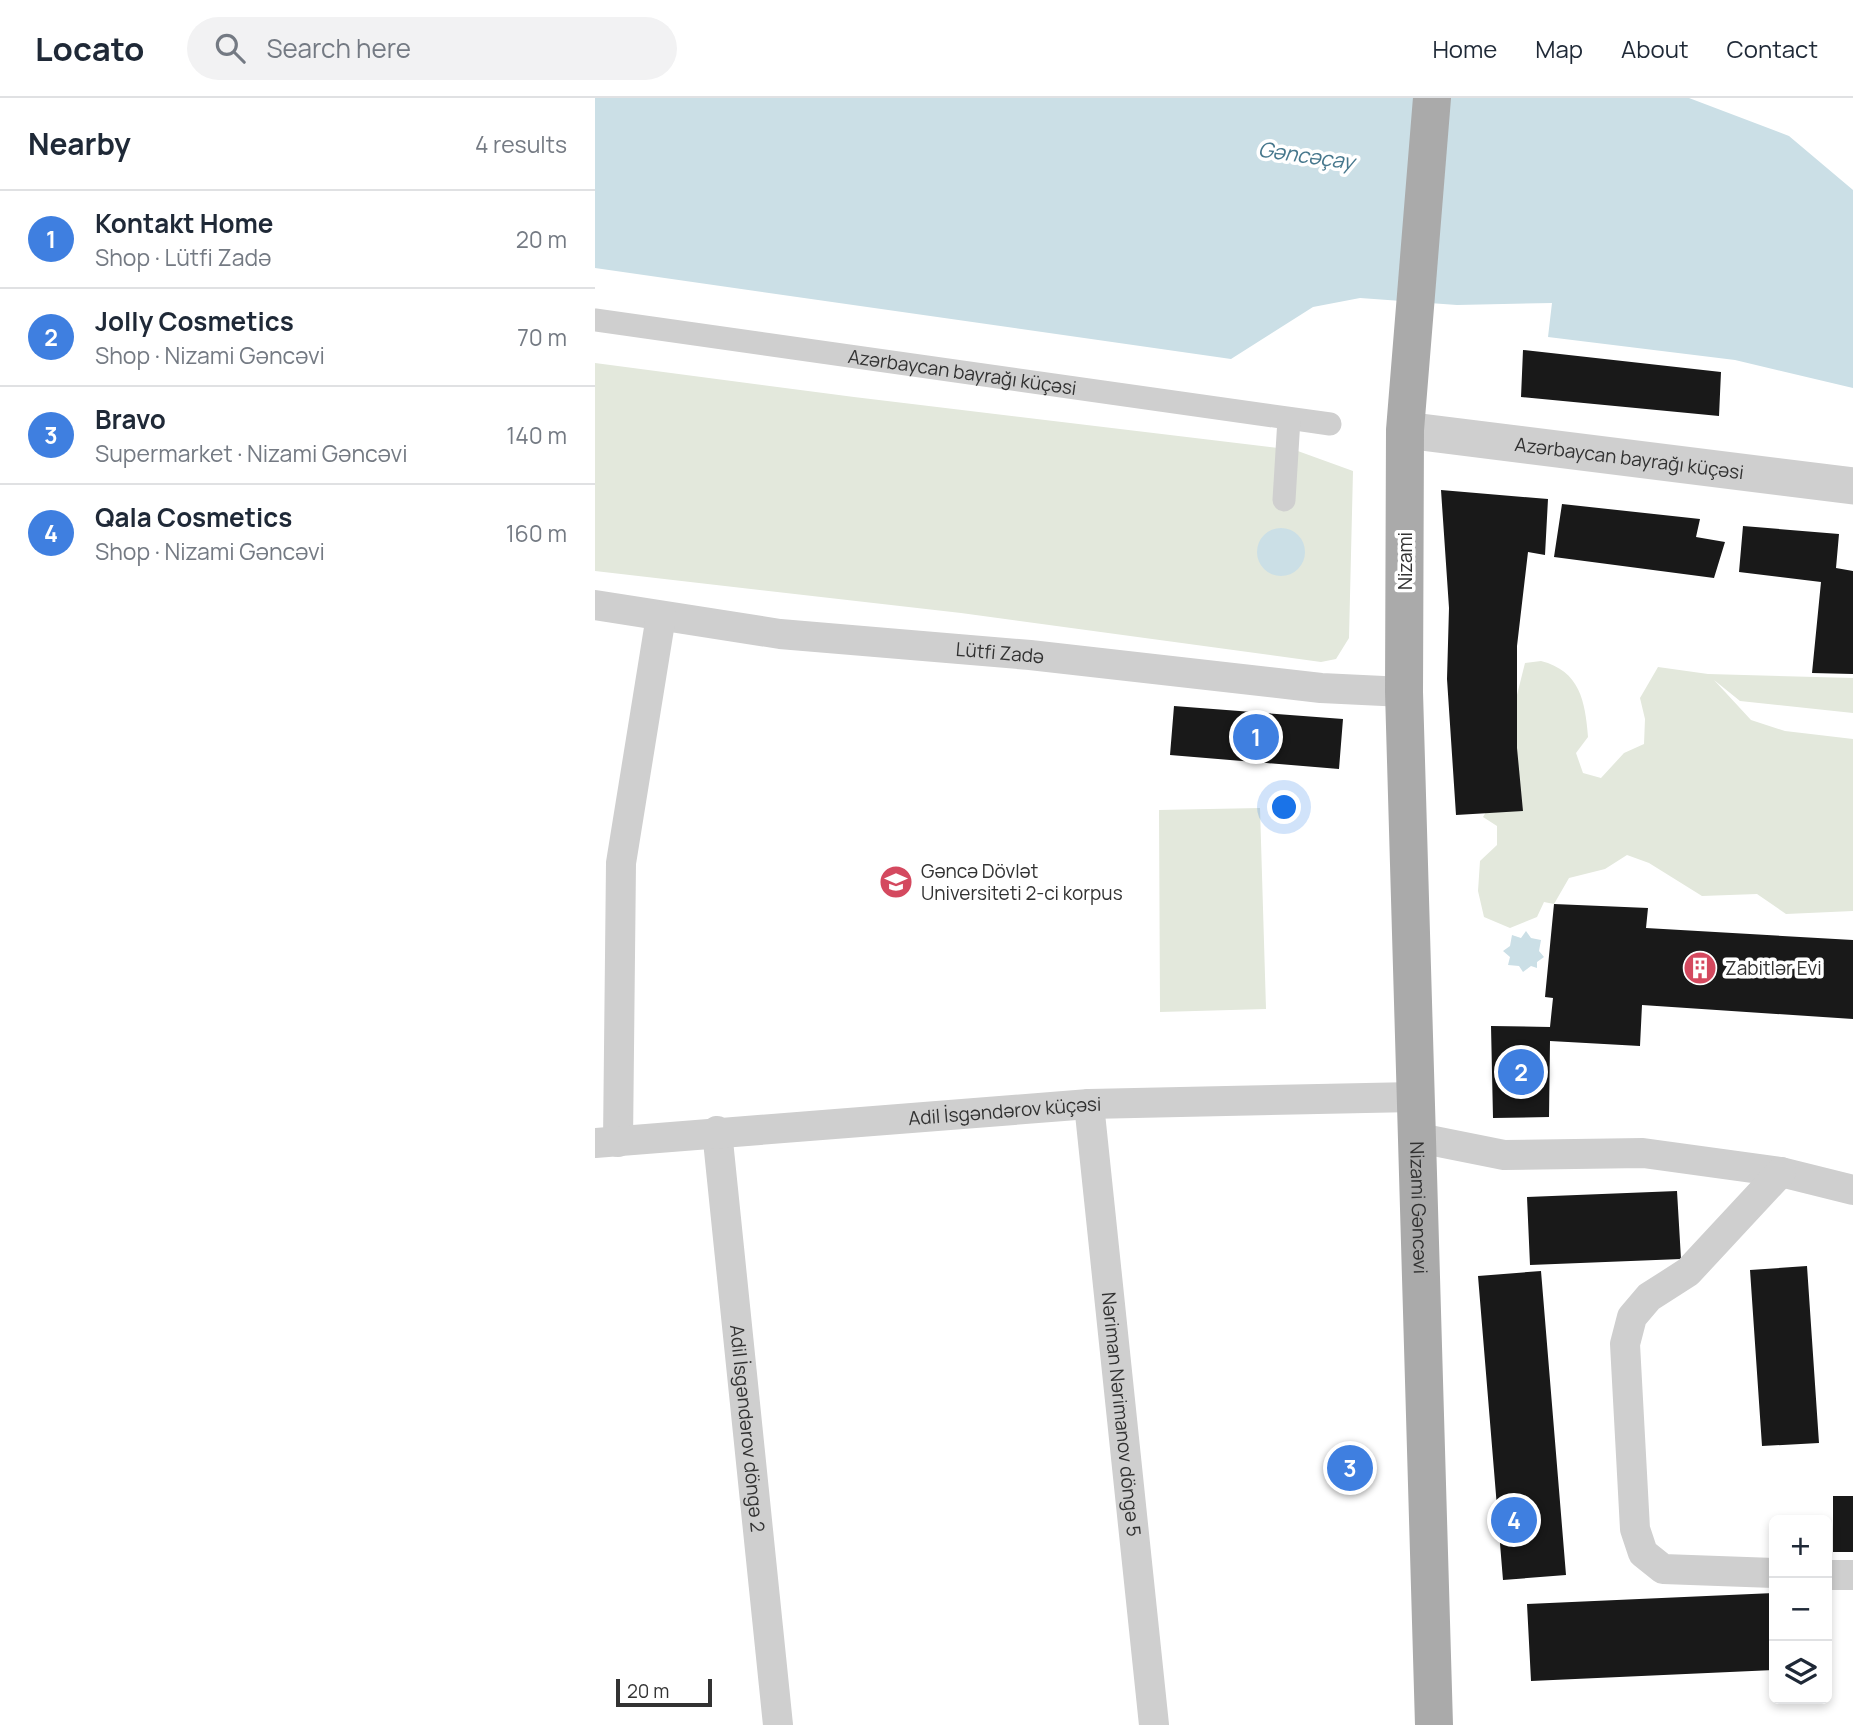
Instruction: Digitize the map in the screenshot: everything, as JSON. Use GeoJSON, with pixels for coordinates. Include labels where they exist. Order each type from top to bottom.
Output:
{"type":"FeatureCollection","features":[{"type":"Feature","properties":{"kind":"main road","name":"Nizami"},"geometry":{"type":"LineString","coordinates":[[1404,692],[1405,430],[1432,98]]}},
{"type":"Feature","properties":{"kind":"main road","name":"Nizami Gəncəvi"},"geometry":{"type":"LineString","coordinates":[[1404,692],[1434,1725]]}},
{"type":"Feature","properties":{"kind":"street","name":"Azərbaycan bayrağı küçəsi"},"geometry":{"type":"LineString","coordinates":[[595,320],[1330,424]]}},
{"type":"Feature","properties":{"kind":"street"},"geometry":{"type":"LineString","coordinates":[[1283,500],[1289,419]]}},
{"type":"Feature","properties":{"kind":"street","name":"Azərbaycan bayrağı küçəsi"},"geometry":{"type":"LineString","coordinates":[[1405,430],[1853,486]]}},
{"type":"Feature","properties":{"kind":"street","name":"Lütfi Zadə"},"geometry":{"type":"LineString","coordinates":[[595,606],[780,634],[1030,656],[1321,688],[1404,692]]}},
{"type":"Feature","properties":{"kind":"street"},"geometry":{"type":"LineString","coordinates":[[607,1143],[621,863],[661,616]]}},
{"type":"Feature","properties":{"kind":"street","name":"Adil İsgəndərov küçəsi"},"geometry":{"type":"LineString","coordinates":[[607,1143],[1089,1104],[1414,1097]]}},
{"type":"Feature","properties":{"kind":"street","name":"Nəriman Nərimanov döngə 5"},"geometry":{"type":"LineString","coordinates":[[1089,1104],[1154,1725]]}},
{"type":"Feature","properties":{"kind":"street","name":"Adil İsgəndərov döngə 2"},"geometry":{"type":"LineString","coordinates":[[717,1132],[778,1725]]}},
{"type":"Feature","properties":{"kind":"street"},"geometry":{"type":"LineString","coordinates":[[1419,1138],[1504,1154],[1643,1153],[1781,1172],[1853,1190]]}},
{"type":"Feature","properties":{"kind":"street"},"geometry":{"type":"LineString","coordinates":[[1769,1573],[1663,1569],[1643,1553],[1635,1528],[1625,1344],[1632,1317],[1649,1297],[1688,1272],[1781,1172]]}},
{"type":"Feature","properties":{"kind":"street"},"geometry":{"type":"LineString","coordinates":[[1832,1575],[1853,1576]]}},
{"type":"Feature","properties":{"kind":"shaded area"},"geometry":{"type":"Polygon","coordinates":[[[595,363],[1295,450],[1353,471],[1349,638],[1336,659],[1321,662],[961,613],[595,571],[595,363]]]}},
{"type":"Feature","properties":{"kind":"shaded area"},"geometry":{"type":"Polygon","coordinates":[[[1541,661],[1564,672],[1578,689],[1585,711],[1588,737],[1576,753],[1583,773],[1601,778],[1624,753],[1644,744],[1645,719],[1640,698],[1658,667],[1708,674],[1853,678],[1853,713],[1740,701],[1714,680],[1751,720],[1785,731],[1853,739],[1853,911],[1786,914],[1757,894],[1702,896],[1649,863],[1627,855],[1605,869],[1569,878],[1554,904],[1544,902],[1537,917],[1510,928],[1484,917],[1478,891],[1480,861],[1497,845],[1497,826],[1483,817],[1489,807],[1525,663],[1541,661]]]}},
{"type":"Feature","properties":{"kind":"shaded area"},"geometry":{"type":"Polygon","coordinates":[[[1260,808],[1266,1009],[1160,1012],[1159,810],[1260,808]]]}},
{"type":"Feature","properties":{"kind":"water","name":"Gəncəçay"},"geometry":{"type":"Polygon","coordinates":[[[595,98],[1689,98],[1789,136],[1853,190],[1853,388],[1735,360],[1548,337],[1552,303],[1457,305],[1360,298],[1313,307],[1231,359],[595,268],[595,98]]]}},
{"type":"Feature","properties":{"kind":"water"},"geometry":{"type":"Polygon","coordinates":[[[1281,528],[1298,535],[1305,552],[1298,569],[1281,576],[1264,569],[1257,552],[1264,535],[1281,528]]]}},
{"type":"Feature","properties":{"kind":"water"},"geometry":{"type":"Polygon","coordinates":[[[1526,931],[1531,938],[1541,940],[1539,951],[1544,957],[1537,962],[1537,968],[1531,966],[1523,972],[1519,966],[1508,965],[1510,957],[1503,951],[1510,946],[1512,935],[1521,938],[1526,931]]]}},
{"type":"Feature","properties":{"kind":"building"},"geometry":{"type":"Polygon","coordinates":[[[1523,350],[1721,372],[1719,416],[1521,397],[1523,350]]]}},
{"type":"Feature","properties":{"kind":"building"},"geometry":{"type":"Polygon","coordinates":[[[1441,490],[1548,499],[1545,555],[1528,552],[1517,646],[1517,748],[1523,811],[1456,815],[1447,679],[1449,608],[1441,490]]]}},
{"type":"Feature","properties":{"kind":"building"},"geometry":{"type":"Polygon","coordinates":[[[1562,504],[1700,519],[1696,537],[1725,542],[1714,578],[1554,557],[1562,504]]]}},
{"type":"Feature","properties":{"kind":"building"},"geometry":{"type":"Polygon","coordinates":[[[1743,526],[1839,534],[1836,568],[1853,571],[1853,674],[1812,673],[1821,582],[1739,572],[1743,526]]]}},
{"type":"Feature","properties":{"kind":"building"},"geometry":{"type":"Polygon","coordinates":[[[1174,706],[1343,719],[1339,769],[1170,755],[1174,706]]]}},
{"type":"Feature","properties":{"kind":"building","name":"Zabitlər Evi"},"geometry":{"type":"Polygon","coordinates":[[[1554,904],[1648,908],[1646,928],[1853,940],[1853,1019],[1642,1005],[1640,1046],[1550,1041],[1549,1117],[1493,1118],[1491,1026],[1550,1027],[1553,998],[1545,997],[1554,904]]]}},
{"type":"Feature","properties":{"kind":"building"},"geometry":{"type":"Polygon","coordinates":[[[1677,1191],[1681,1259],[1530,1265],[1527,1197],[1677,1191]]]}},
{"type":"Feature","properties":{"kind":"building"},"geometry":{"type":"Polygon","coordinates":[[[1807,1266],[1819,1443],[1762,1446],[1750,1270],[1807,1266]]]}},
{"type":"Feature","properties":{"kind":"building"},"geometry":{"type":"Polygon","coordinates":[[[1541,1271],[1566,1575],[1503,1580],[1478,1276],[1541,1271]]]}},
{"type":"Feature","properties":{"kind":"building"},"geometry":{"type":"Polygon","coordinates":[[[1833,1496],[1853,1496],[1853,1552],[1833,1552],[1833,1496]]]}},
{"type":"Feature","properties":{"kind":"building"},"geometry":{"type":"Polygon","coordinates":[[[1769,1593],[1769,1670],[1531,1681],[1527,1604],[1769,1593]]]}},
{"type":"Feature","properties":{"kind":"place","name":"Kontakt Home"},"geometry":{"type":"Point","coordinates":[1256,737]}},
{"type":"Feature","properties":{"kind":"place","name":"Gəncə Dövlət Universiteti 2-ci korpus"},"geometry":{"type":"Point","coordinates":[896,882]}},
{"type":"Feature","properties":{"kind":"place","name":"Zabitlər Evi"},"geometry":{"type":"Point","coordinates":[1700,968]}},
{"type":"Feature","properties":{"kind":"place","name":"Jolly Cosmetics"},"geometry":{"type":"Point","coordinates":[1521,1072]}},
{"type":"Feature","properties":{"kind":"place","name":"Bravo"},"geometry":{"type":"Point","coordinates":[1350,1468]}},
{"type":"Feature","properties":{"kind":"place","name":"Qala Cosmetics"},"geometry":{"type":"Point","coordinates":[1514,1520]}}]}
